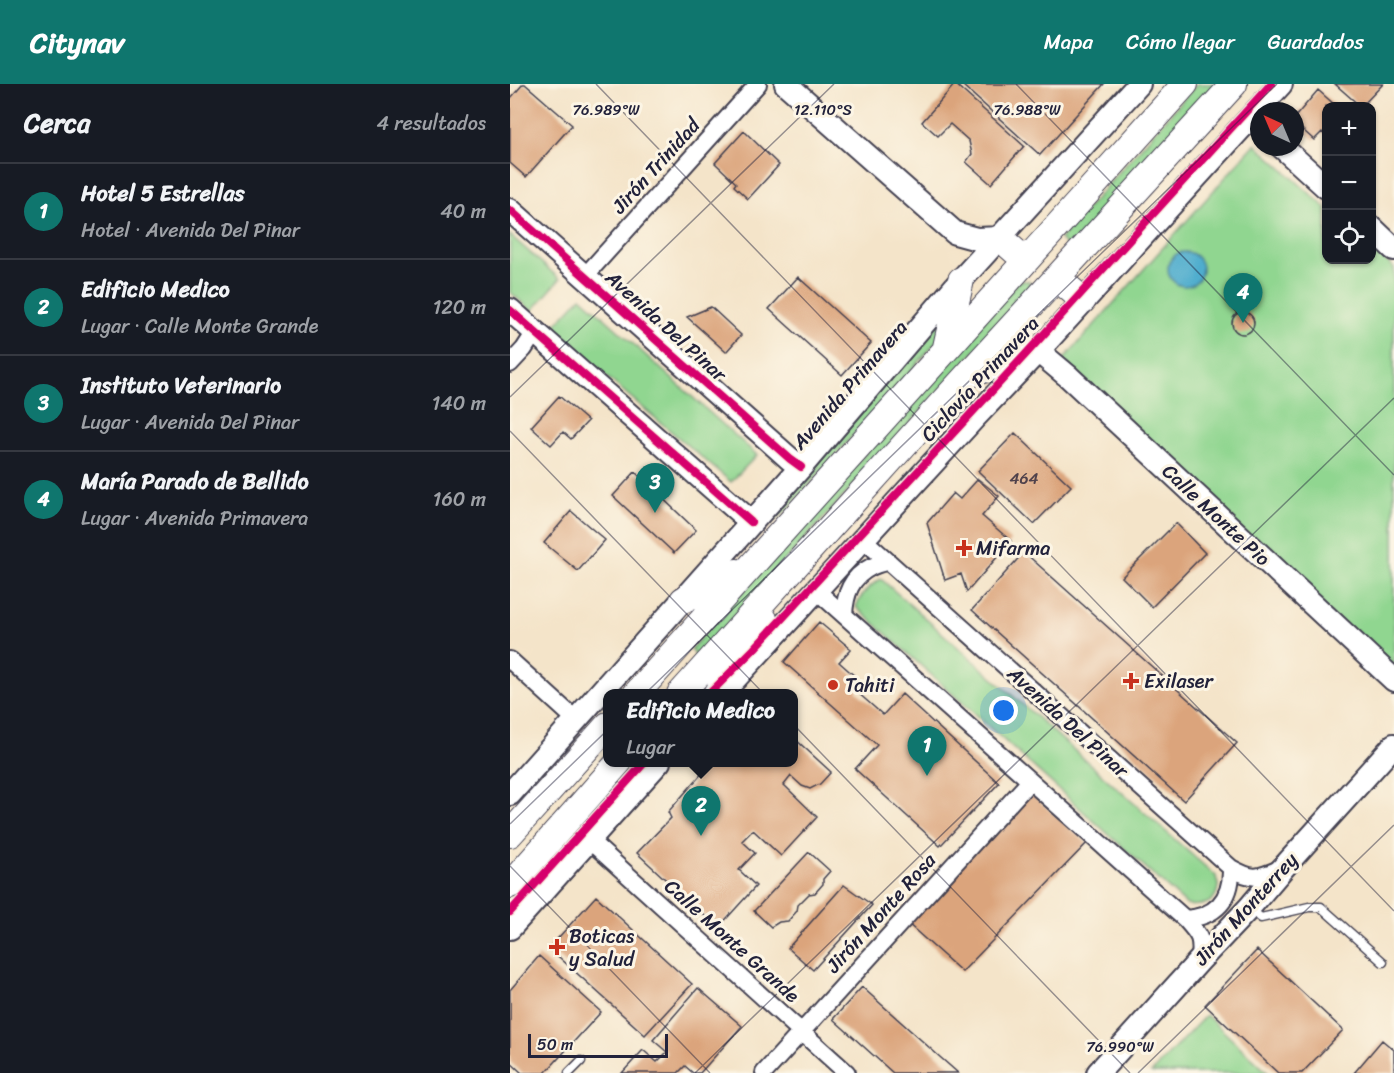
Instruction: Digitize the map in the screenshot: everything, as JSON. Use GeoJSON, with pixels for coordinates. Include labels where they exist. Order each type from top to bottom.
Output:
{"type":"FeatureCollection","features":[{"type":"Feature","properties":{"kind":"main road"},"geometry":{"type":"LineString","coordinates":[[640,689],[1185,84]]}},
{"type":"Feature","properties":{"kind":"main road"},"geometry":{"type":"LineString","coordinates":[[684,689],[1234,84]]}},
{"type":"Feature","properties":{"kind":"main road"},"geometry":{"type":"LineString","coordinates":[[1000,238],[1026,260]]}},
{"type":"Feature","properties":{"kind":"main road"},"geometry":{"type":"LineString","coordinates":[[1057,278],[1083,300]]}},
{"type":"Feature","properties":{"kind":"main road"},"geometry":{"type":"LineString","coordinates":[[945,351],[961,280]]}},
{"type":"Feature","properties":{"kind":"main road"},"geometry":{"type":"LineString","coordinates":[[968,375],[1038,351]]}},
{"type":"Feature","properties":{"kind":"main road"},"geometry":{"type":"LineString","coordinates":[[683,600],[753,564]]}},
{"type":"Feature","properties":{"kind":"main road"},"geometry":{"type":"LineString","coordinates":[[719,689],[764,618],[791,569]]}},
{"type":"Feature","properties":{"kind":"main road"},"geometry":{"type":"LineString","coordinates":[[510,834],[603,731]]}},
{"type":"Feature","properties":{"kind":"main road"},"geometry":{"type":"LineString","coordinates":[[510,885],[615,767]]}},
{"type":"Feature","properties":{"kind":"street","name":"Jirón Trinidad"},"geometry":{"type":"LineString","coordinates":[[585,276],[758,84]]}},
{"type":"Feature","properties":{"kind":"street"},"geometry":{"type":"LineString","coordinates":[[786,84],[955,232],[977,239],[1000,238]]}},
{"type":"Feature","properties":{"kind":"street","name":"Avenida Primavera"},"geometry":{"type":"LineString","coordinates":[[604,689],[683,600],[743,515],[795,463],[1140,84]]}},
{"type":"Feature","properties":{"kind":"street"},"geometry":{"type":"LineString","coordinates":[[1268,102],[1281,84]]}},
{"type":"Feature","properties":{"kind":"street"},"geometry":{"type":"LineString","coordinates":[[726,689],[1083,300],[1250,126]]}},
{"type":"Feature","properties":{"kind":"street"},"geometry":{"type":"LineString","coordinates":[[1292,156],[1322,183]]}},
{"type":"Feature","properties":{"kind":"street","name":"Avenida Del Pinar"},"geometry":{"type":"LineString","coordinates":[[510,210],[795,463]]}},
{"type":"Feature","properties":{"kind":"street"},"geometry":{"type":"LineString","coordinates":[[955,232],[962,256],[961,280]]}},
{"type":"Feature","properties":{"kind":"street"},"geometry":{"type":"LineString","coordinates":[[1376,233],[1394,249]]}},
{"type":"Feature","properties":{"kind":"street"},"geometry":{"type":"LineString","coordinates":[[510,310],[743,515]]}},
{"type":"Feature","properties":{"kind":"street"},"geometry":{"type":"LineString","coordinates":[[510,364],[524,350],[535,332]]}},
{"type":"Feature","properties":{"kind":"street","name":"Calle Monte Pio"},"geometry":{"type":"LineString","coordinates":[[1038,351],[1069,377],[1394,680]]}},
{"type":"Feature","properties":{"kind":"street","name":"Avenida Del Pinar"},"geometry":{"type":"LineString","coordinates":[[863,539],[1231,868],[1254,878],[1283,868]]}},
{"type":"Feature","properties":{"kind":"street"},"geometry":{"type":"LineString","coordinates":[[844,615],[844,602],[848,589],[855,579],[865,570],[882,562],[889,562]]}},
{"type":"Feature","properties":{"kind":"street"},"geometry":{"type":"LineString","coordinates":[[817,591],[1185,919],[1201,939],[1200,960]]}},
{"type":"Feature","properties":{"kind":"street"},"geometry":{"type":"LineString","coordinates":[[510,660],[576,720]]}},
{"type":"Feature","properties":{"kind":"street","name":"Avenida Primavera"},"geometry":{"type":"LineString","coordinates":[[510,794],[603,690]]}},
{"type":"Feature","properties":{"kind":"street","name":"Jirón Monterrey"},"geometry":{"type":"LineString","coordinates":[[1098,1073],[1249,908],[1394,744]]}},
{"type":"Feature","properties":{"kind":"street"},"geometry":{"type":"LineString","coordinates":[[510,928],[655,767]]}},
{"type":"Feature","properties":{"kind":"street","name":"Jirón Monte Rosa"},"geometry":{"type":"LineString","coordinates":[[764,1073],[1030,781]]}},
{"type":"Feature","properties":{"kind":"street","name":"Calle Monte Grande"},"geometry":{"type":"LineString","coordinates":[[589,840],[847,1073]]}},
{"type":"Feature","properties":{"kind":"street"},"geometry":{"type":"LineString","coordinates":[[1185,919],[1198,918],[1210,913],[1220,904],[1231,881],[1231,868]]}},
{"type":"Feature","properties":{"kind":"lane"},"geometry":{"type":"LineString","coordinates":[[1249,908],[1261,918],[1309,907],[1321,907],[1383,962]]}},
{"type":"Feature","properties":{"kind":"lane"},"geometry":{"type":"LineString","coordinates":[[569,1073],[581,1060]]}},
{"type":"Feature","properties":{"kind":"green space"},"geometry":{"type":"Polygon","coordinates":[[[1197,84],[1218,84],[1069,248],[1060,239],[1197,84]]]}},
{"type":"Feature","properties":{"kind":"green space"},"geometry":{"type":"Polygon","coordinates":[[[1250,150],[1250,156],[1268,156],[1322,204],[1322,264],[1376,264],[1376,252],[1394,268],[1394,676],[1063,360],[1250,150]]]}},
{"type":"Feature","properties":{"kind":"green space"},"geometry":{"type":"Polygon","coordinates":[[[510,235],[560,279],[532,311],[510,292],[510,235]]]}},
{"type":"Feature","properties":{"kind":"green space"},"geometry":{"type":"Polygon","coordinates":[[[1019,281],[1029,281],[1031,289],[697,658],[691,649],[1019,281]]]}},
{"type":"Feature","properties":{"kind":"green space"},"geometry":{"type":"Polygon","coordinates":[[[581,297],[757,455],[731,482],[551,330],[581,297]]]}},
{"type":"Feature","properties":{"kind":"green space"},"geometry":{"type":"Polygon","coordinates":[[[944,318],[942,336],[783,514],[738,545],[944,318]]]}},
{"type":"Feature","properties":{"kind":"green space"},"geometry":{"type":"Polygon","coordinates":[[[881,579],[1216,876],[1218,886],[1215,897],[1203,905],[1187,905],[856,607],[866,590],[881,579]]]}},
{"type":"Feature","properties":{"kind":"green space"},"geometry":{"type":"Polygon","coordinates":[[[1206,1015],[1268,1073],[1151,1073],[1206,1015]]]}},
{"type":"Feature","properties":{"kind":"water"},"geometry":{"type":"Polygon","coordinates":[[[1185,252],[1197,257],[1202,269],[1197,281],[1185,286],[1173,281],[1168,269],[1173,257],[1185,252]]]}},
{"type":"Feature","properties":{"kind":"building"},"geometry":{"type":"Polygon","coordinates":[[[523,84],[572,125],[526,177],[510,163],[510,99],[523,84]]]}},
{"type":"Feature","properties":{"kind":"building"},"geometry":{"type":"Polygon","coordinates":[[[955,84],[1024,146],[991,184],[966,162],[972,154],[969,141],[950,124],[938,136],[922,122],[955,84]]]}},
{"type":"Feature","properties":{"kind":"building"},"geometry":{"type":"Polygon","coordinates":[[[961,84],[1104,84],[1040,155],[961,84]]]}},
{"type":"Feature","properties":{"kind":"building"},"geometry":{"type":"Polygon","coordinates":[[[1335,84],[1383,84],[1366,102],[1355,102],[1335,84]]]}},
{"type":"Feature","properties":{"kind":"building"},"geometry":{"type":"Polygon","coordinates":[[[1318,90],[1332,102],[1322,102],[1322,132],[1314,140],[1304,131],[1304,106],[1318,90]]]}},
{"type":"Feature","properties":{"kind":"building"},"geometry":{"type":"Polygon","coordinates":[[[744,131],[779,165],[748,199],[734,186],[736,183],[715,163],[744,131]]]}},
{"type":"Feature","properties":{"kind":"building"},"geometry":{"type":"Polygon","coordinates":[[[798,277],[871,343],[842,375],[769,309],[798,277]]]}},
{"type":"Feature","properties":{"kind":"building"},"geometry":{"type":"Polygon","coordinates":[[[711,307],[741,335],[726,352],[687,317],[711,307]]]}},
{"type":"Feature","properties":{"kind":"building"},"geometry":{"type":"Polygon","coordinates":[[[1243,312],[1253,319],[1254,323],[1247,333],[1243,334],[1233,327],[1232,323],[1239,313],[1243,312]]]}},
{"type":"Feature","properties":{"kind":"building"},"geometry":{"type":"Polygon","coordinates":[[[559,396],[588,421],[571,439],[563,432],[551,445],[531,427],[559,396]]]}},
{"type":"Feature","properties":{"kind":"building"},"geometry":{"type":"Polygon","coordinates":[[[1015,433],[1071,486],[1034,524],[978,471],[1015,433]]]}},
{"type":"Feature","properties":{"kind":"building"},"geometry":{"type":"Polygon","coordinates":[[[635,472],[696,530],[674,553],[613,496],[635,472]]]}},
{"type":"Feature","properties":{"kind":"building"},"geometry":{"type":"Polygon","coordinates":[[[978,479],[999,496],[982,516],[1011,541],[967,592],[961,574],[945,580],[927,523],[953,493],[960,499],[978,479]]]}},
{"type":"Feature","properties":{"kind":"building"},"geometry":{"type":"Polygon","coordinates":[[[571,511],[605,540],[578,571],[544,543],[571,511]]]}},
{"type":"Feature","properties":{"kind":"building"},"geometry":{"type":"Polygon","coordinates":[[[1176,523],[1205,553],[1152,607],[1122,577],[1176,523]]]}},
{"type":"Feature","properties":{"kind":"building"},"geometry":{"type":"Polygon","coordinates":[[[1024,552],[1237,743],[1184,801],[972,610],[1024,552]]]}},
{"type":"Feature","properties":{"kind":"building"},"geometry":{"type":"Polygon","coordinates":[[[819,622],[851,649],[839,662],[857,678],[857,692],[883,715],[902,694],[999,783],[940,846],[855,769],[877,745],[784,662],[819,622]]]}},
{"type":"Feature","properties":{"kind":"building"},"geometry":{"type":"Polygon","coordinates":[[[798,742],[831,772],[820,784],[810,789],[802,786],[791,776],[784,785],[817,817],[781,856],[753,830],[742,841],[755,853],[739,870],[756,886],[718,928],[637,853],[671,818],[668,812],[708,767],[798,767],[798,742]]]}},
{"type":"Feature","properties":{"kind":"building"},"geometry":{"type":"Polygon","coordinates":[[[1030,793],[1087,843],[962,972],[906,922],[1030,793]]]}},
{"type":"Feature","properties":{"kind":"building"},"geometry":{"type":"Polygon","coordinates":[[[809,852],[830,871],[823,879],[823,884],[798,905],[797,911],[788,921],[779,922],[771,927],[754,911],[809,852]]]}},
{"type":"Feature","properties":{"kind":"building"},"geometry":{"type":"Polygon","coordinates":[[[844,885],[872,905],[813,970],[788,948],[844,885]]]}},
{"type":"Feature","properties":{"kind":"building"},"geometry":{"type":"Polygon","coordinates":[[[596,896],[692,984],[645,1035],[549,948],[596,896]]]}},
{"type":"Feature","properties":{"kind":"building"},"geometry":{"type":"Polygon","coordinates":[[[1257,950],[1343,1030],[1302,1073],[1278,1073],[1205,1005],[1257,950]]]}},
{"type":"Feature","properties":{"kind":"building"},"geometry":{"type":"Polygon","coordinates":[[[539,956],[601,1012],[545,1073],[522,1073],[510,1062],[510,990],[539,956]]]}},
{"type":"Feature","properties":{"kind":"building"},"geometry":{"type":"Polygon","coordinates":[[[862,987],[958,1073],[893,1073],[833,1019],[862,987]]]}},
{"type":"Feature","properties":{"kind":"building"},"geometry":{"type":"Polygon","coordinates":[[[698,988],[742,1026],[700,1073],[693,1073],[685,1066],[678,1073],[622,1073],[643,1050],[657,1062],[667,1052],[653,1040],[698,988]]]}},
{"type":"Feature","properties":{"kind":"building"},"geometry":{"type":"Polygon","coordinates":[[[1382,1040],[1394,1050],[1394,1073],[1354,1073],[1382,1040]]]}},
{"type":"Feature","properties":{"kind":"cycle path","name":"Ciclovía Primavera"},"geometry":{"type":"LineString","coordinates":[[714,689],[754,649],[1025,355],[1271,84]]}},
{"type":"Feature","properties":{"kind":"cycle path"},"geometry":{"type":"LineString","coordinates":[[510,210],[801,467]]}},
{"type":"Feature","properties":{"kind":"cycle path"},"geometry":{"type":"LineString","coordinates":[[510,310],[751,522]]}},
{"type":"Feature","properties":{"kind":"cycle path"},"geometry":{"type":"LineString","coordinates":[[510,912],[640,767]]}},
{"type":"Feature","properties":{"kind":"place","name":"María Parado de Bellido"},"geometry":{"type":"Point","coordinates":[1243,323]}},
{"type":"Feature","properties":{"kind":"place","name":"Instituto Veterinario"},"geometry":{"type":"Point","coordinates":[655,513]}},
{"type":"Feature","properties":{"kind":"place","name":"Mifarma"},"geometry":{"type":"Point","coordinates":[964,548]}},
{"type":"Feature","properties":{"kind":"place","name":"Exilaser"},"geometry":{"type":"Point","coordinates":[1131,681]}},
{"type":"Feature","properties":{"kind":"place","name":"Tahiti"},"geometry":{"type":"Point","coordinates":[833,685]}},
{"type":"Feature","properties":{"kind":"place","name":"Hotel 5 Estrellas"},"geometry":{"type":"Point","coordinates":[927,776]}},
{"type":"Feature","properties":{"kind":"place","name":"Edificio Medico"},"geometry":{"type":"Point","coordinates":[701,836]}},
{"type":"Feature","properties":{"kind":"place","name":"Boticas y Salud"},"geometry":{"type":"Point","coordinates":[557,947]}}]}
